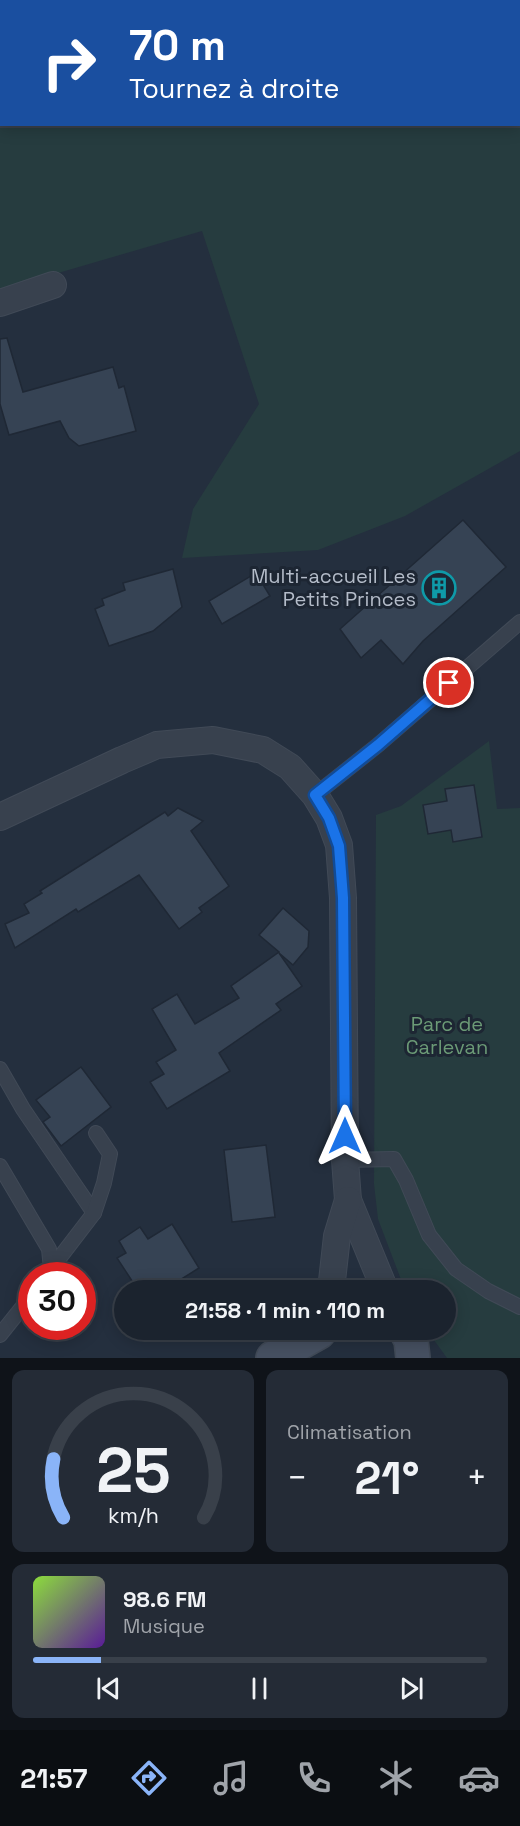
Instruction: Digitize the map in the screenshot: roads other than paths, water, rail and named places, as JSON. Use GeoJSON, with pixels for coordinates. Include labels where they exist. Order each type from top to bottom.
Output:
{"type":"FeatureCollection","features":[{"type":"Feature","properties":{"kind":"main road"},"geometry":{"type":"LineString","coordinates":[[273,1358],[317,1340]]}},
{"type":"Feature","properties":{"kind":"street"},"geometry":{"type":"LineString","coordinates":[[0,303],[53,285]]}},
{"type":"Feature","properties":{"kind":"street"},"geometry":{"type":"LineString","coordinates":[[0,817],[157,745],[213,740],[263,750],[290,767],[315,795],[329,818],[339,846],[341,867],[345,1160],[348,1200],[381,1280]]}},
{"type":"Feature","properties":{"kind":"street"},"geometry":{"type":"LineString","coordinates":[[332,1280],[337,1236],[348,1200]]}},
{"type":"Feature","properties":{"kind":"lane"},"geometry":{"type":"LineString","coordinates":[[315,795],[378,745],[520,622]]}},
{"type":"Feature","properties":{"kind":"lane"},"geometry":{"type":"LineString","coordinates":[[0,1069],[23,1109],[94,1213]]}},
{"type":"Feature","properties":{"kind":"lane"},"geometry":{"type":"LineString","coordinates":[[57,1262],[94,1213],[104,1183],[110,1154],[96,1133]]}},
{"type":"Feature","properties":{"kind":"lane"},"geometry":{"type":"LineString","coordinates":[[345,1160],[394,1159],[406,1180],[429,1235],[456,1269],[488,1291],[520,1307]]}},
{"type":"Feature","properties":{"kind":"lane"},"geometry":{"type":"LineString","coordinates":[[0,1166],[49,1249],[49,1262]]}},
{"type":"Feature","properties":{"kind":"lane"},"geometry":{"type":"LineString","coordinates":[[0,1335],[18,1312]]}},
{"type":"Feature","properties":{"kind":"place","name":"Multi-accueil Les Petits Princes"},"geometry":{"type":"Point","coordinates":[439,588]}},
{"type":"Feature","properties":{"kind":"park label","name":"Parc de Carlevan"},"geometry":{"type":"Point","coordinates":[447,1036]}}]}
